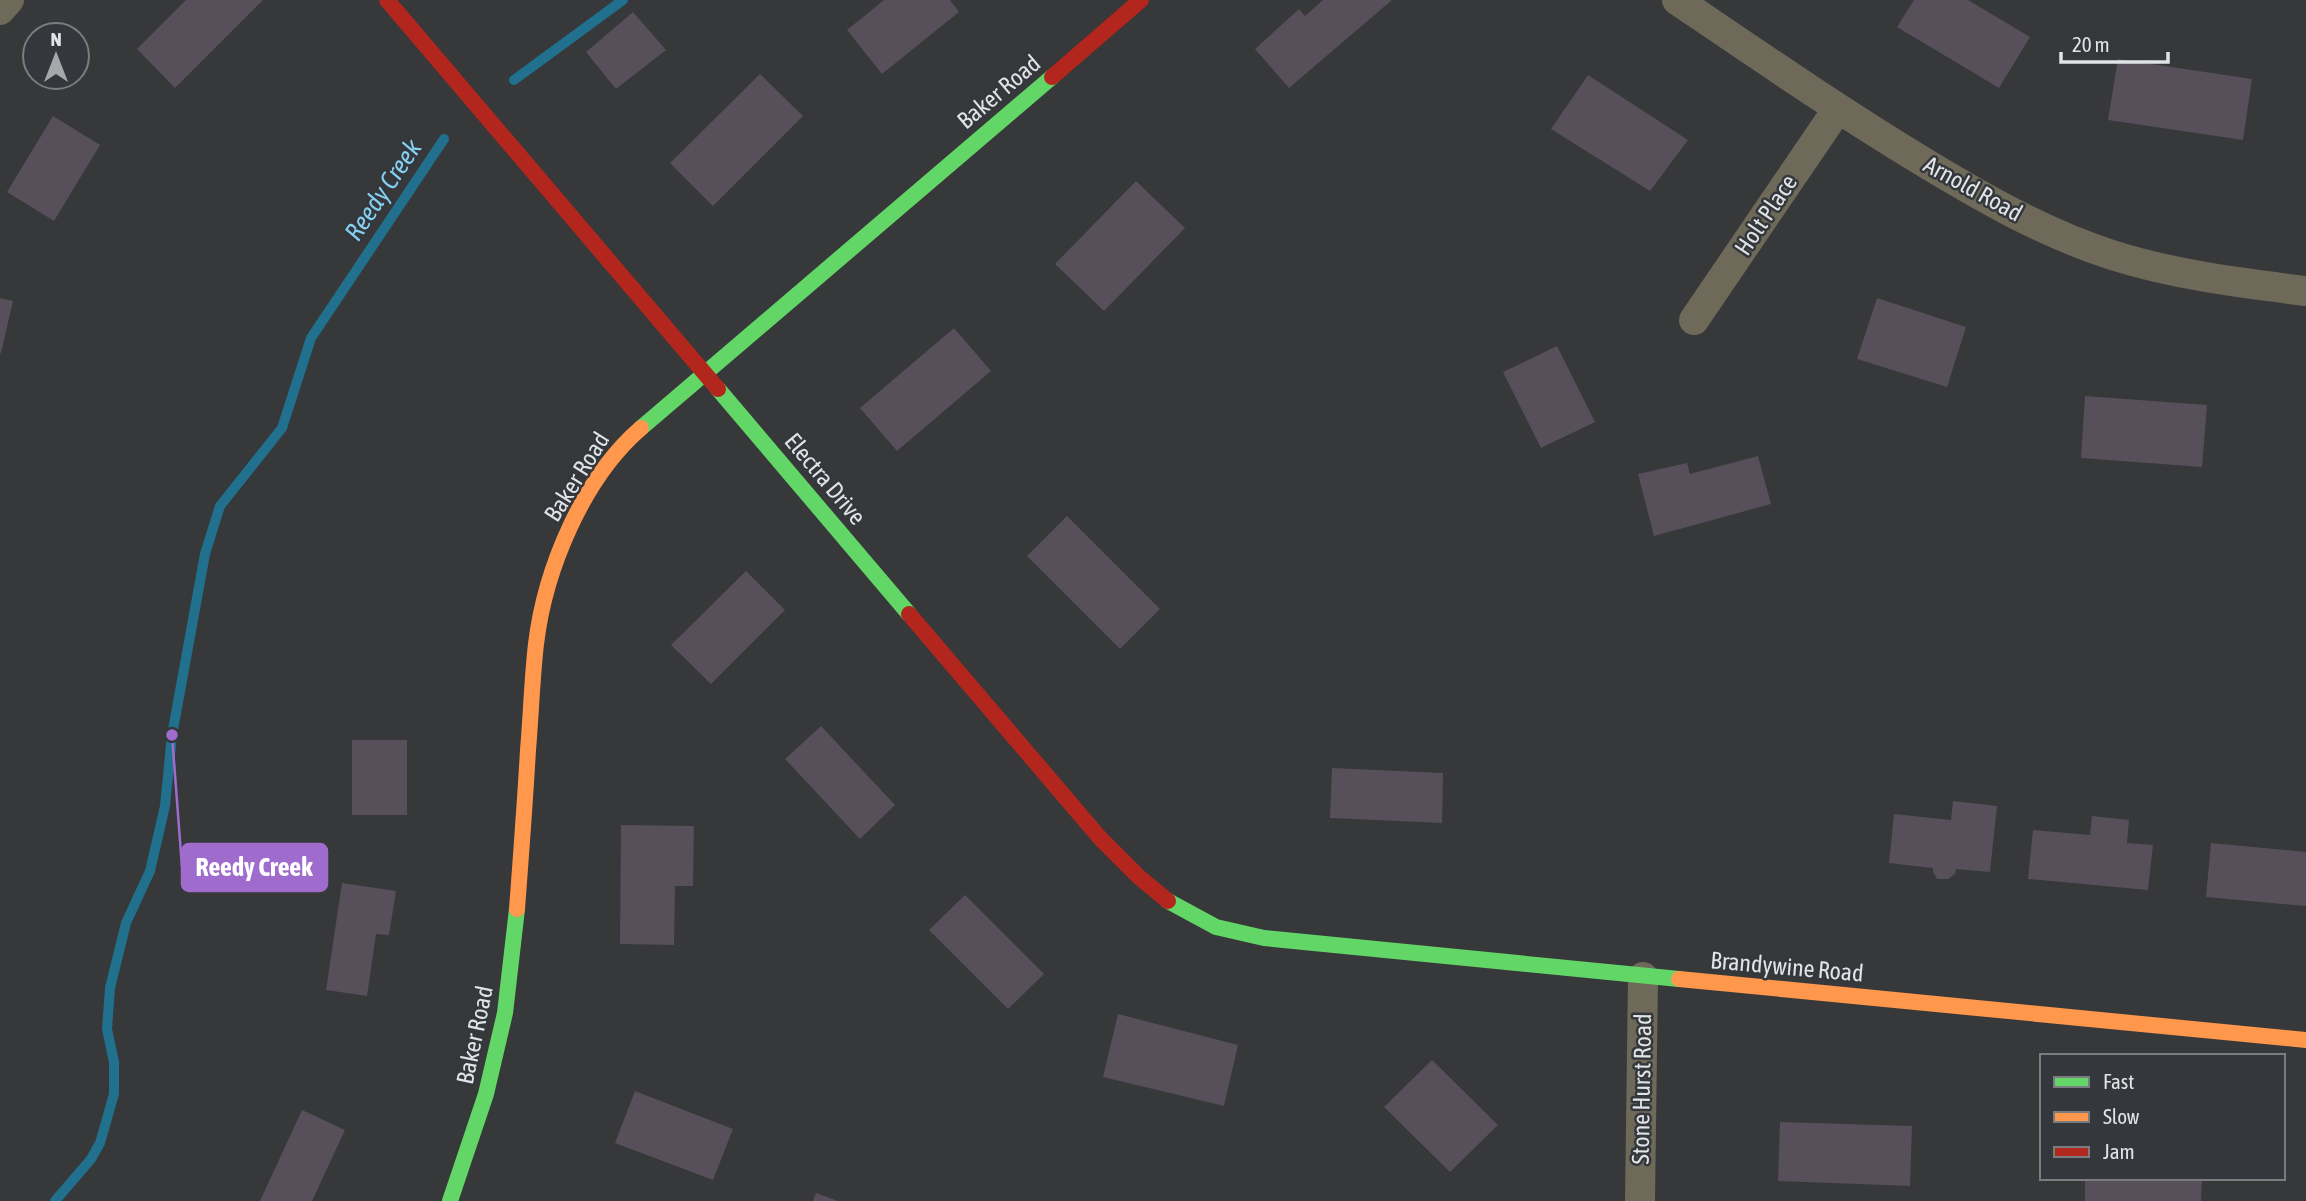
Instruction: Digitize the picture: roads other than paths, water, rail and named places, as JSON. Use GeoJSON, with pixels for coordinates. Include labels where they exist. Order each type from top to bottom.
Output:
{"type":"FeatureCollection","features":[{"type":"Feature","properties":{"kind":"street"},"geometry":{"type":"LineString","coordinates":[[0,10],[9,0]]}},
{"type":"Feature","properties":{"kind":"street","name":"Electra Drive"},"geometry":{"type":"LineString","coordinates":[[387,0],[1100,838],[1148,888],[1184,913],[1218,928],[1264,938]]}},
{"type":"Feature","properties":{"kind":"street","name":"Baker Road"},"geometry":{"type":"LineString","coordinates":[[450,1201],[486,1094],[505,1013],[515,941],[536,642],[547,590],[562,544],[605,467],[631,437],[705,372],[1141,0]]}},
{"type":"Feature","properties":{"kind":"street","name":"Arnold Road"},"geometry":{"type":"LineString","coordinates":[[1677,0],[1837,110],[1993,204],[2055,234],[2113,255],[2174,271],[2306,291]]}},
{"type":"Feature","properties":{"kind":"street","name":"Holt Place"},"geometry":{"type":"LineString","coordinates":[[1694,320],[1837,110]]}},
{"type":"Feature","properties":{"kind":"street","name":"Brandywine Road"},"geometry":{"type":"LineString","coordinates":[[1264,938],[2306,1040]]}},
{"type":"Feature","properties":{"kind":"street","name":"Stone Hurst Road"},"geometry":{"type":"LineString","coordinates":[[1640,1201],[1643,976]]}},
{"type":"Feature","properties":{"kind":"waterway","name":"Reedy Creek"},"geometry":{"type":"LineString","coordinates":[[514,80],[623,0]]}},
{"type":"Feature","properties":{"kind":"waterway","name":"Reedy Creek"},"geometry":{"type":"LineString","coordinates":[[55,1201],[91,1159],[100,1143],[114,1094],[114,1062],[107,1029],[110,988],[126,923],[150,871],[165,806],[172,735],[205,554],[220,506],[282,428],[311,338],[444,139]]}},
{"type":"Feature","properties":{"kind":"place","name":"Reedy Creek"},"geometry":{"type":"Point","coordinates":[172,735]}}]}
